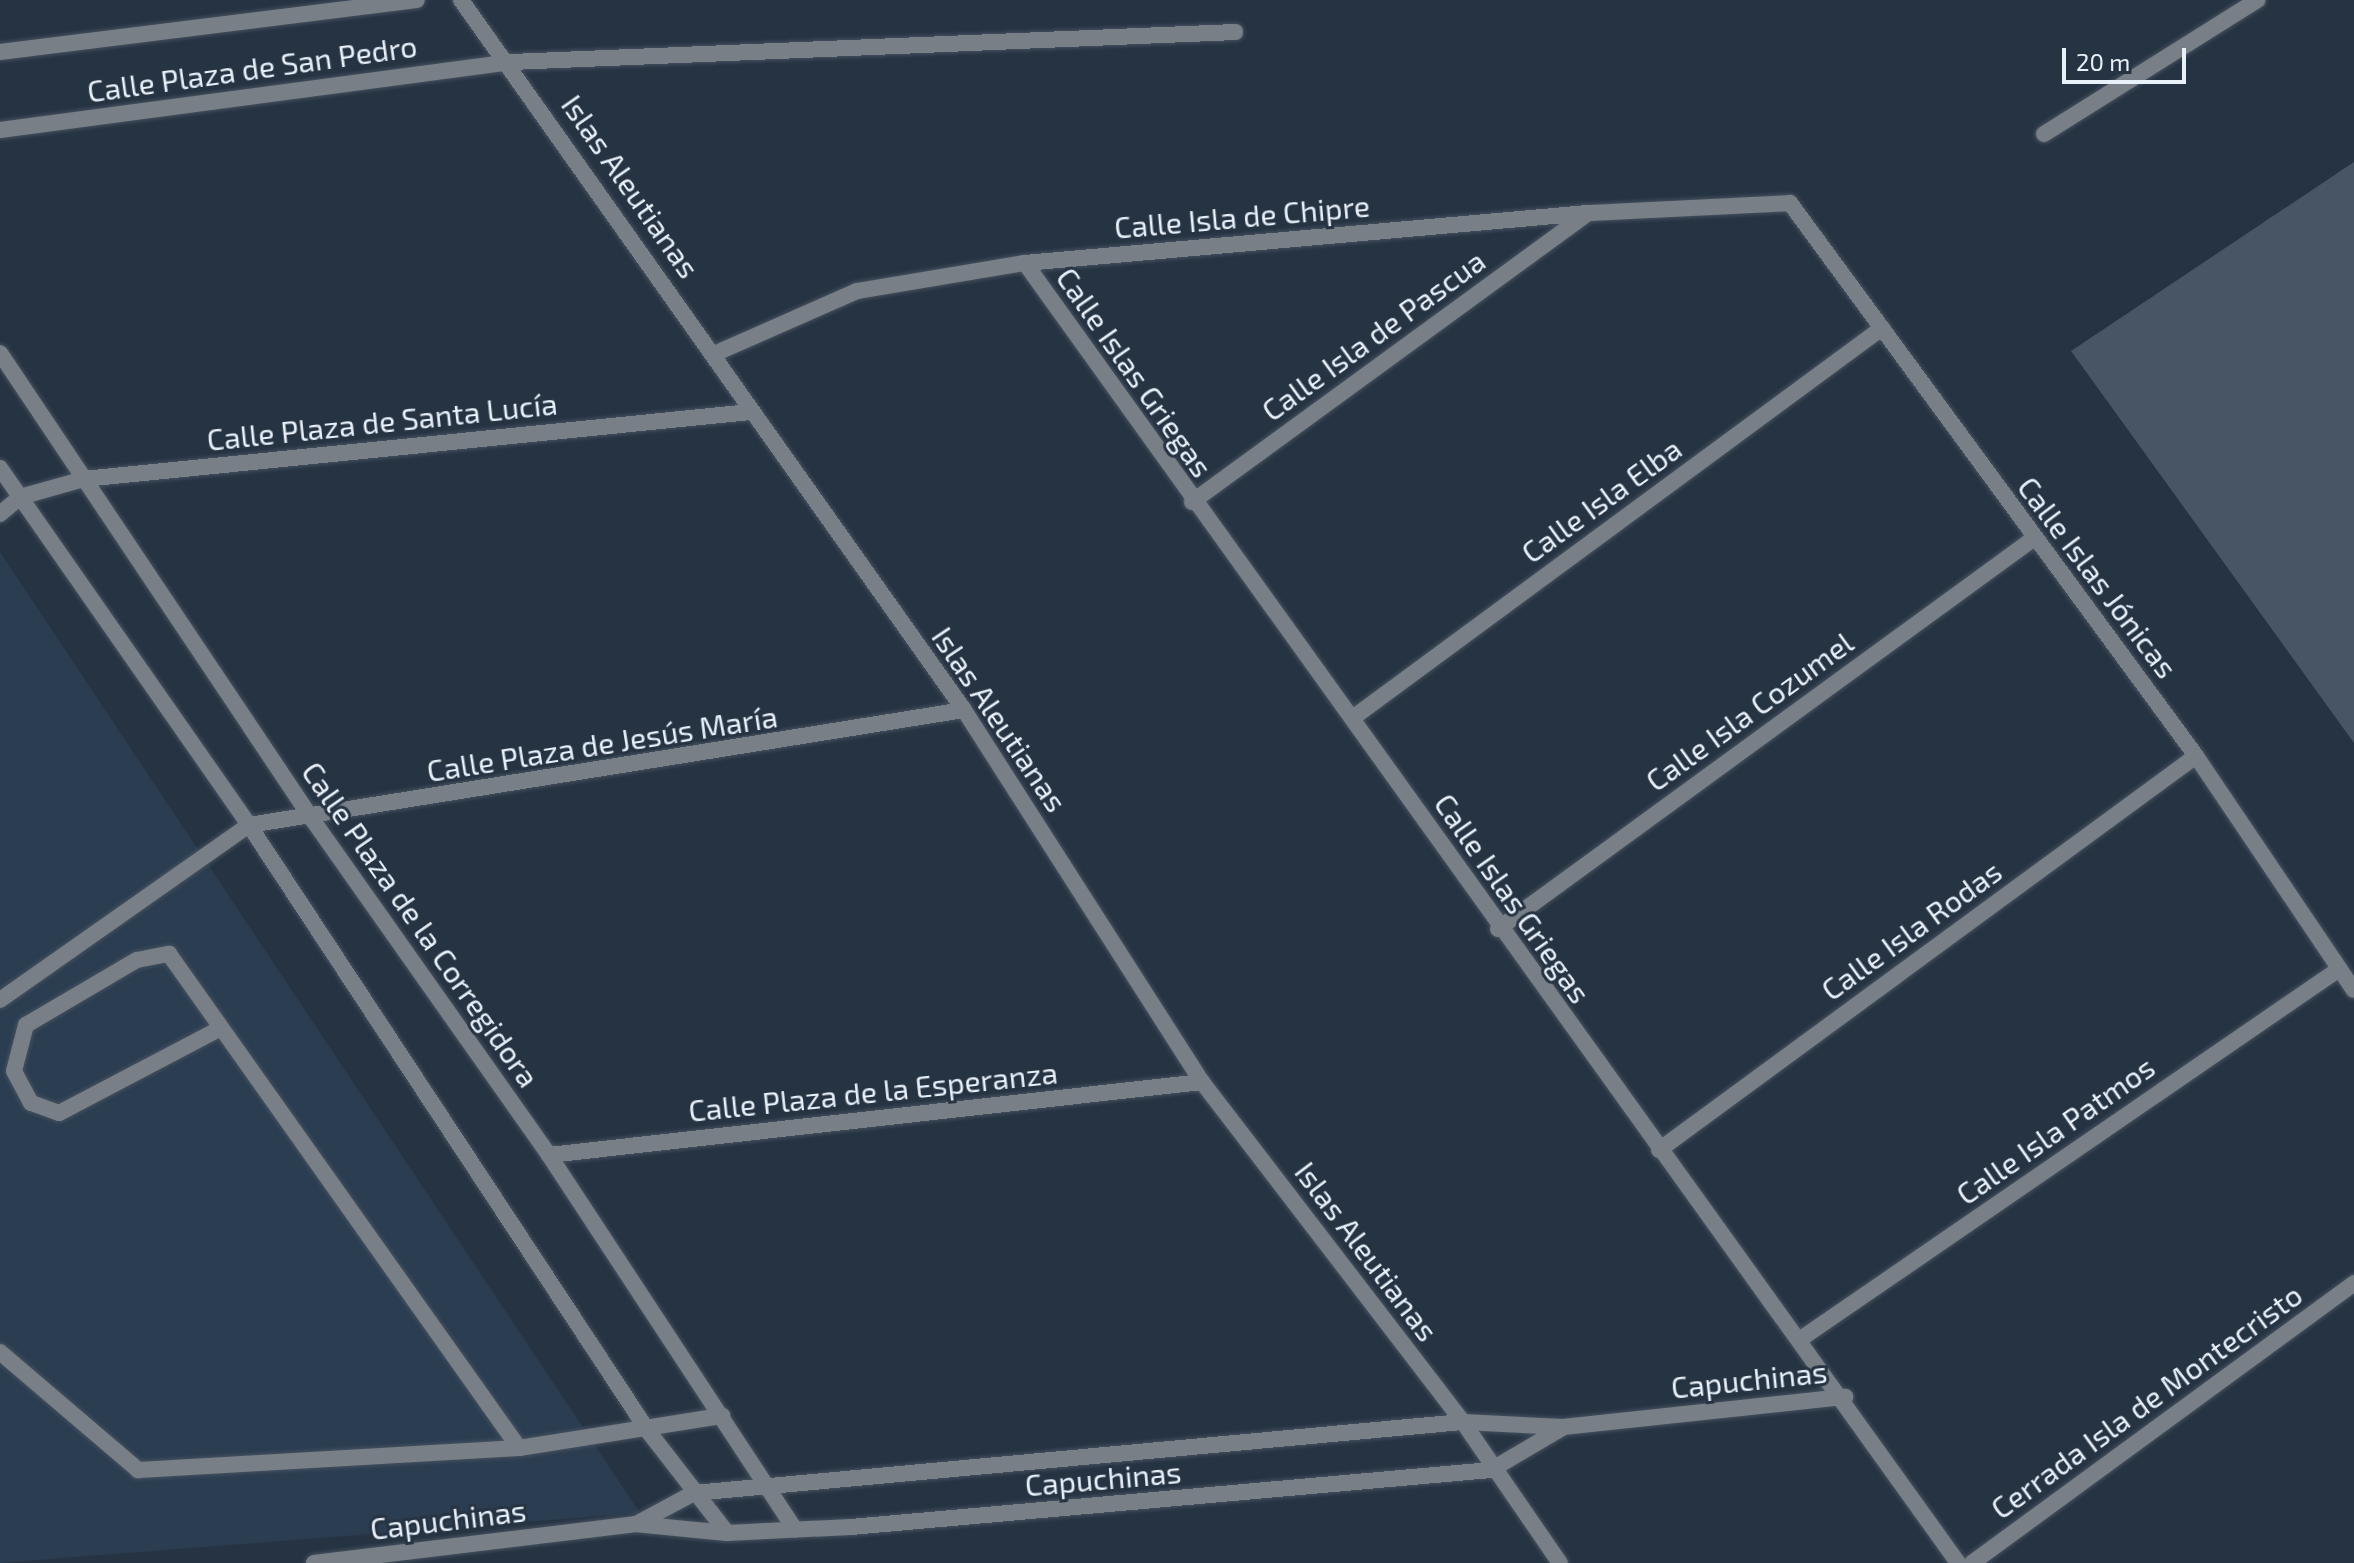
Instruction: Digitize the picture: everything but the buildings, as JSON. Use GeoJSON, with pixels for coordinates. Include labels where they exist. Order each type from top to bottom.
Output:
{"type":"FeatureCollection","features":[{"type":"Feature","properties":{"kind":"street","name":"Calle Plaza de San Pedro"},"geometry":{"type":"LineString","coordinates":[[0,52],[417,0]]}},
{"type":"Feature","properties":{"kind":"street","name":"Islas Aleutianas"},"geometry":{"type":"LineString","coordinates":[[461,0],[511,62],[751,412],[964,710],[1202,1082],[1463,1422],[1491,1470],[1560,1563]]}},
{"type":"Feature","properties":{"kind":"street"},"geometry":{"type":"LineString","coordinates":[[2044,134],[2258,0]]}},
{"type":"Feature","properties":{"kind":"street","name":"Calle Plaza de San Pedro"},"geometry":{"type":"LineString","coordinates":[[0,130],[511,62],[1235,32]]}},
{"type":"Feature","properties":{"kind":"street","name":"Calle Isla de Chipre"},"geometry":{"type":"LineString","coordinates":[[714,354],[857,291],[1025,263],[1588,213],[1790,203]]}},
{"type":"Feature","properties":{"kind":"street","name":"Calle Islas Jónicas"},"geometry":{"type":"LineString","coordinates":[[1790,203],[2033,539],[2196,756],[2354,990]]}},
{"type":"Feature","properties":{"kind":"street","name":"Calle Isla de Pascua"},"geometry":{"type":"LineString","coordinates":[[1192,502],[1588,213]]}},
{"type":"Feature","properties":{"kind":"street","name":"Calle Islas Griegas"},"geometry":{"type":"LineString","coordinates":[[1025,263],[1192,502],[1354,717],[1498,929],[1845,1397],[1958,1563]]}},
{"type":"Feature","properties":{"kind":"street","name":"Calle Isla Elba"},"geometry":{"type":"LineString","coordinates":[[1354,717],[1882,328]]}},
{"type":"Feature","properties":{"kind":"street","name":"Calle Plaza de la Corregidora"},"geometry":{"type":"LineString","coordinates":[[0,353],[312,819],[549,1155],[795,1529]]}},
{"type":"Feature","properties":{"kind":"street","name":"Calle Plaza de Santa Lucía"},"geometry":{"type":"LineString","coordinates":[[20,497],[84,479],[751,412]]}},
{"type":"Feature","properties":{"kind":"street"},"geometry":{"type":"LineString","coordinates":[[0,468],[249,825],[648,1431],[727,1533]]}},
{"type":"Feature","properties":{"kind":"street"},"geometry":{"type":"LineString","coordinates":[[0,514],[20,497]]}},
{"type":"Feature","properties":{"kind":"street","name":"Calle Isla Cozumel"},"geometry":{"type":"LineString","coordinates":[[1498,929],[2033,539]]}},
{"type":"Feature","properties":{"kind":"street","name":"Calle Plaza de Jesús María"},"geometry":{"type":"LineString","coordinates":[[249,825],[312,819],[964,710]]}},
{"type":"Feature","properties":{"kind":"street","name":"Calle Isla Rodas"},"geometry":{"type":"LineString","coordinates":[[1659,1150],[2196,756]]}},
{"type":"Feature","properties":{"kind":"street"},"geometry":{"type":"LineString","coordinates":[[0,1000],[249,825]]}},
{"type":"Feature","properties":{"kind":"street"},"geometry":{"type":"LineString","coordinates":[[221,1028],[59,1113],[31,1103],[14,1071],[26,1025],[137,960],[169,954],[519,1448]]}},
{"type":"Feature","properties":{"kind":"street","name":"Calle Isla Patmos"},"geometry":{"type":"LineString","coordinates":[[1802,1338],[2339,969]]}},
{"type":"Feature","properties":{"kind":"street","name":"Calle Plaza de la Esperanza"},"geometry":{"type":"LineString","coordinates":[[549,1155],[1202,1082]]}},
{"type":"Feature","properties":{"kind":"street","name":"Cerrada Isla de Montecristo"},"geometry":{"type":"LineString","coordinates":[[1972,1563],[2354,1283]]}},
{"type":"Feature","properties":{"kind":"street"},"geometry":{"type":"LineString","coordinates":[[0,1352],[138,1470],[519,1448],[648,1431],[722,1416]]}},
{"type":"Feature","properties":{"kind":"street","name":"Capuchinas"},"geometry":{"type":"LineString","coordinates":[[635,1524],[694,1493],[767,1485],[1463,1422],[1563,1427],[1845,1397]]}},
{"type":"Feature","properties":{"kind":"street","name":"Capuchinas"},"geometry":{"type":"LineString","coordinates":[[314,1563],[635,1524],[727,1533],[795,1529],[1491,1470],[1563,1427]]}},
{"type":"Feature","properties":{"kind":"shaded area"},"geometry":{"type":"Polygon","coordinates":[[[0,552],[640,1513],[0,1563],[0,552]]]}}]}
